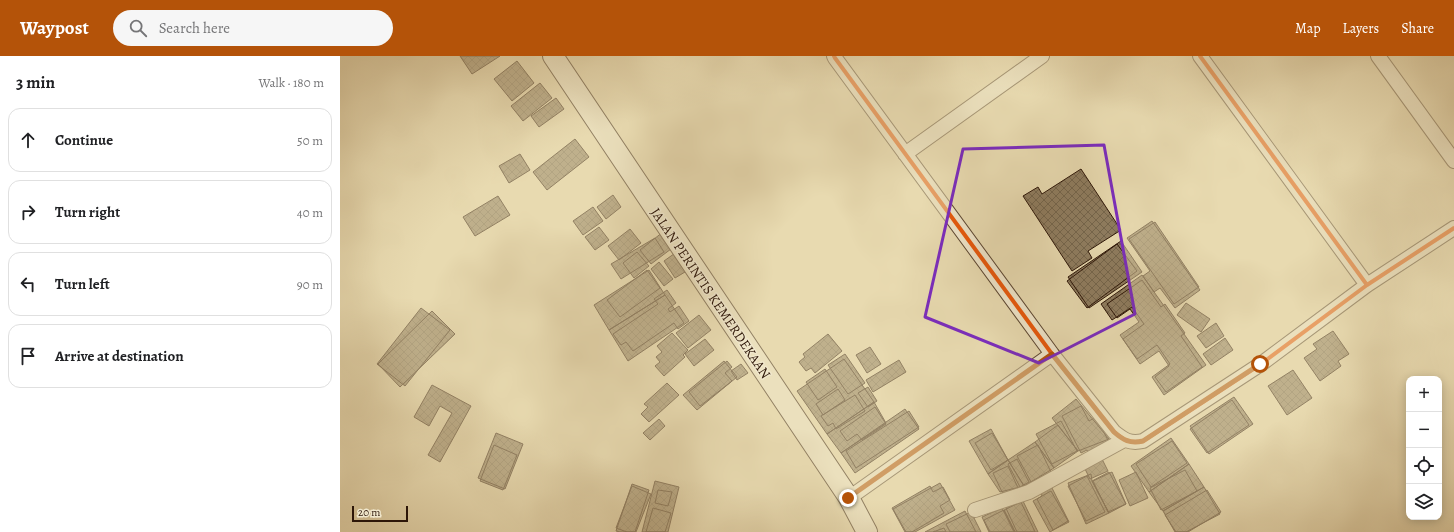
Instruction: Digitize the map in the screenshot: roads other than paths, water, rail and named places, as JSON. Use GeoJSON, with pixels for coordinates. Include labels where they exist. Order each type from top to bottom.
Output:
{"type":"FeatureCollection","features":[{"type":"Feature","properties":{"kind":"main road","name":"JALAN PERINTIS KEMERDEKAAN"},"geometry":{"type":"LineString","coordinates":[[553,56],[848,498],[867,532]]}},
{"type":"Feature","properties":{"kind":"street"},"geometry":{"type":"LineString","coordinates":[[834,56],[1052,354],[1114,432],[1124,440],[1134,444],[1143,441],[1260,364],[1367,285],[1454,228]]}},
{"type":"Feature","properties":{"kind":"street"},"geometry":{"type":"LineString","coordinates":[[905,154],[1042,56]]}},
{"type":"Feature","properties":{"kind":"street"},"geometry":{"type":"LineString","coordinates":[[1200,56],[1367,285]]}},
{"type":"Feature","properties":{"kind":"street"},"geometry":{"type":"LineString","coordinates":[[1378,56],[1454,161]]}},
{"type":"Feature","properties":{"kind":"street"},"geometry":{"type":"LineString","coordinates":[[848,498],[1052,354]]}},
{"type":"Feature","properties":{"kind":"street"},"geometry":{"type":"LineString","coordinates":[[975,510],[1029,492],[1124,440]]}}]}
